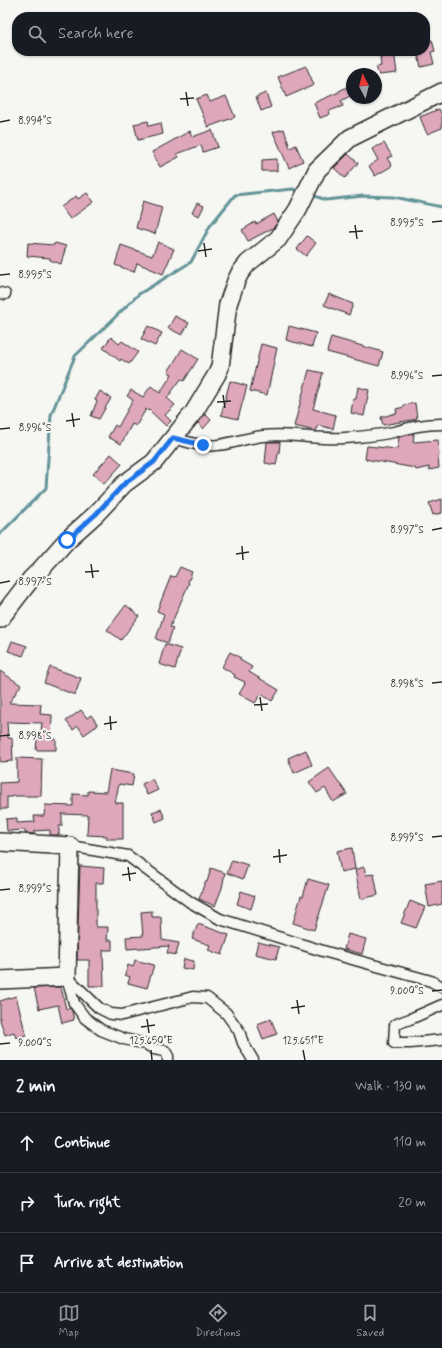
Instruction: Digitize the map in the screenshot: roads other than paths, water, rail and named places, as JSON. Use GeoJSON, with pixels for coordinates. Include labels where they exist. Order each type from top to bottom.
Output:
{"type":"FeatureCollection","features":[{"type":"Feature","properties":{"kind":"main road"},"geometry":{"type":"LineString","coordinates":[[0,618],[31,579],[67,540],[96,514],[124,484],[154,462],[194,412],[220,367],[228,304],[240,273],[248,263],[278,240],[298,209],[317,170],[350,138],[442,92]]}},
{"type":"Feature","properties":{"kind":"main road"},"geometry":{"type":"LineString","coordinates":[[0,842],[70,846],[67,977],[0,980]]}},
{"type":"Feature","properties":{"kind":"street"},"geometry":{"type":"LineString","coordinates":[[173,438],[203,445],[285,435],[313,438],[345,438],[392,432],[414,426],[442,424]]}},
{"type":"Feature","properties":{"kind":"street"},"geometry":{"type":"LineString","coordinates":[[70,846],[128,856],[190,902],[220,919],[302,945],[431,981],[442,987]]}},
{"type":"Feature","properties":{"kind":"street"},"geometry":{"type":"LineString","coordinates":[[67,977],[74,1002],[85,1018],[101,1030],[124,1039],[146,1044],[154,1049],[165,1051],[168,1056],[168,1060]]}},
{"type":"Feature","properties":{"kind":"street"},"geometry":{"type":"LineString","coordinates":[[67,977],[99,1008],[111,1014],[122,1015],[193,997],[207,998],[226,1013],[239,1031],[243,1043],[254,1060]]}},
{"type":"Feature","properties":{"kind":"street"},"geometry":{"type":"LineString","coordinates":[[442,1005],[395,1026],[394,1042],[410,1044],[442,1040]]}},
{"type":"Feature","properties":{"kind":"waterway"},"geometry":{"type":"LineString","coordinates":[[0,534],[46,488],[51,415],[75,356],[139,294],[191,262],[210,226],[235,195],[293,189],[301,192]]}},
{"type":"Feature","properties":{"kind":"waterway"},"geometry":{"type":"LineString","coordinates":[[312,195],[326,200],[363,196],[394,197],[442,207]]}}]}
